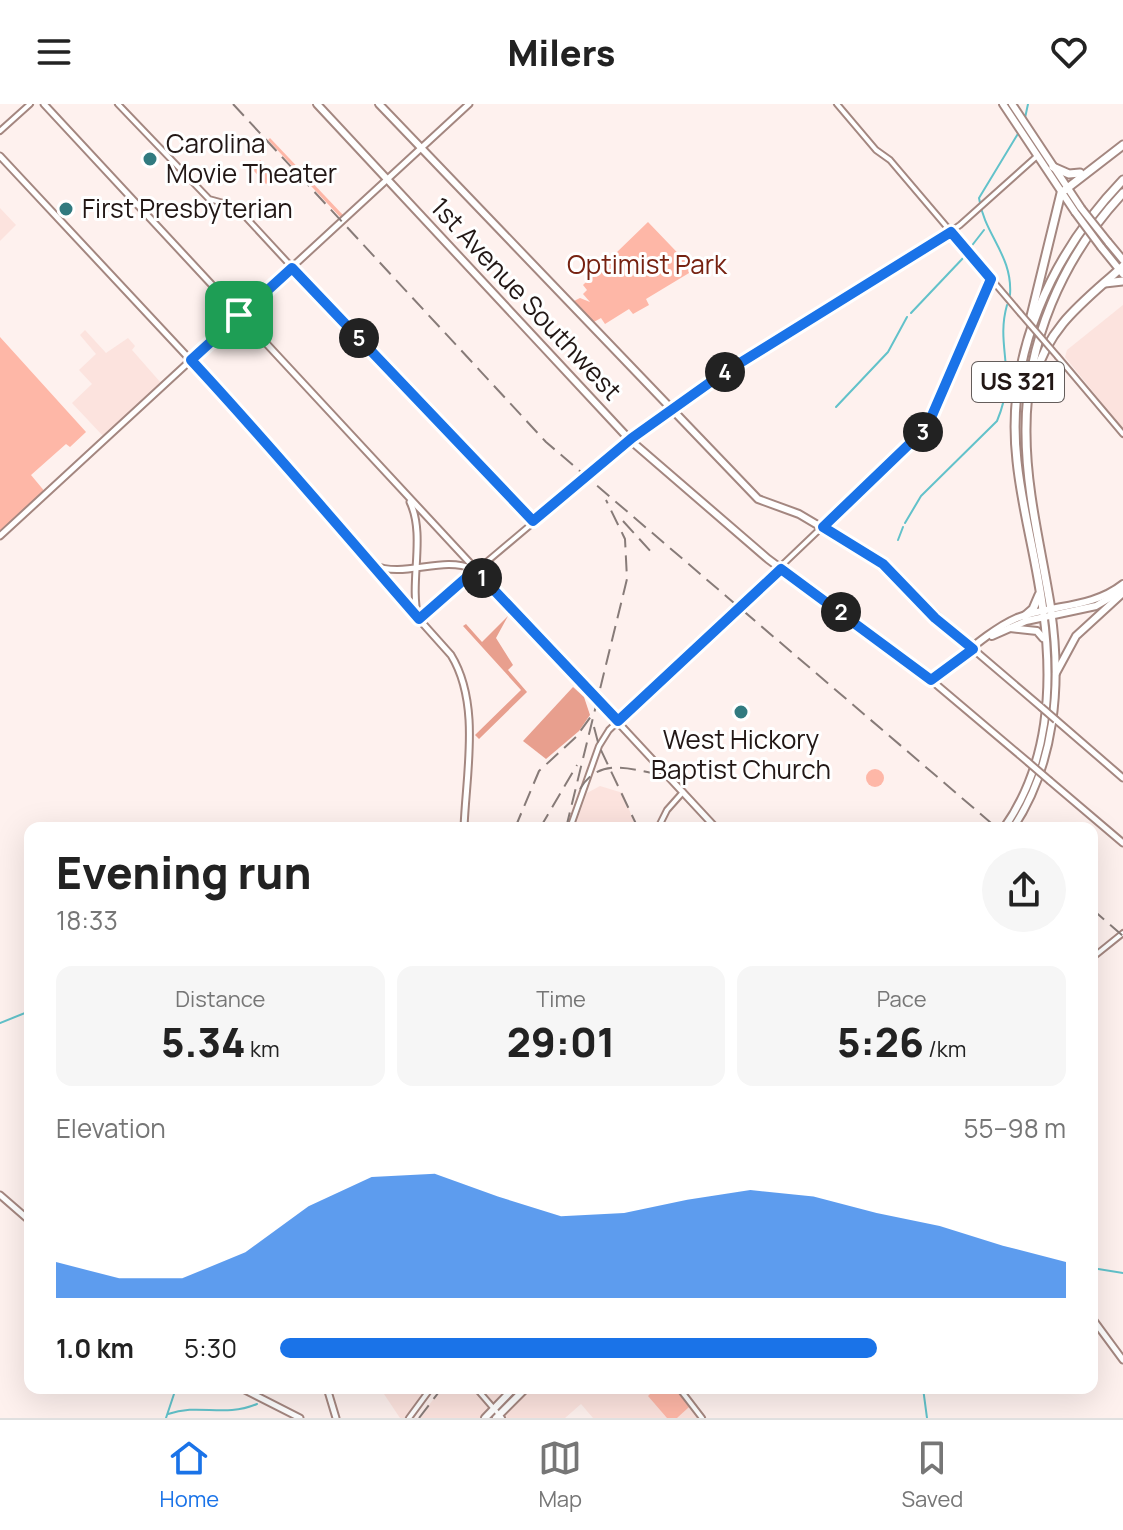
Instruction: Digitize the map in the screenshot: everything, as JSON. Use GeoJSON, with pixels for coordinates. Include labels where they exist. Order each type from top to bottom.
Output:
{"type":"FeatureCollection","features":[{"type":"Feature","properties":{"kind":"highway"},"geometry":{"type":"LineString","coordinates":[[1023,357],[1064,190],[1123,145]]}},
{"type":"Feature","properties":{"kind":"highway"},"geometry":{"type":"LineString","coordinates":[[1053,167],[1074,174],[1096,164]]}},
{"type":"Feature","properties":{"kind":"highway","name":"US 321"},"geometry":{"type":"LineString","coordinates":[[1047,614],[1015,441],[1017,394],[1023,357],[1057,266],[1078,232],[1123,180]]}},
{"type":"Feature","properties":{"kind":"highway","name":"US 321"},"geometry":{"type":"LineString","coordinates":[[1047,614],[1027,449],[1029,387],[1044,322],[1076,254],[1123,193]]}},
{"type":"Feature","properties":{"kind":"highway"},"geometry":{"type":"LineString","coordinates":[[1027,449],[1032,389],[1041,356],[1065,316],[1122,267]]}},
{"type":"Feature","properties":{"kind":"highway"},"geometry":{"type":"LineString","coordinates":[[1103,283],[1123,281]]}},
{"type":"Feature","properties":{"kind":"highway"},"geometry":{"type":"LineString","coordinates":[[1025,616],[1036,605],[1040,585]]}},
{"type":"Feature","properties":{"kind":"main road"},"geometry":{"type":"LineString","coordinates":[[44,104],[710,822]]}},
{"type":"Feature","properties":{"kind":"main road","name":"1st Avenue Southwest"},"geometry":{"type":"LineString","coordinates":[[317,104],[630,440],[781,569],[931,680],[1123,843]]}},
{"type":"Feature","properties":{"kind":"main road"},"geometry":{"type":"LineString","coordinates":[[379,104],[760,501],[799,514],[883,564],[935,618],[1123,778]]}},
{"type":"Feature","properties":{"kind":"main road"},"geometry":{"type":"LineString","coordinates":[[0,536],[469,104]]}},
{"type":"Feature","properties":{"kind":"main road"},"geometry":{"type":"LineString","coordinates":[[1003,104],[1036,157],[1122,267]]}},
{"type":"Feature","properties":{"kind":"main road"},"geometry":{"type":"LineString","coordinates":[[1012,104],[1053,167],[1064,190]]}},
{"type":"Feature","properties":{"kind":"main road"},"geometry":{"type":"LineString","coordinates":[[0,156],[296,473],[322,510],[458,667],[466,685],[468,708],[464,822]]}},
{"type":"Feature","properties":{"kind":"main road"},"geometry":{"type":"LineString","coordinates":[[407,497],[416,522],[414,596],[419,619]]}},
{"type":"Feature","properties":{"kind":"main road"},"geometry":{"type":"LineString","coordinates":[[366,559],[385,569],[453,564],[475,570]]}},
{"type":"Feature","properties":{"kind":"main road"},"geometry":{"type":"LineString","coordinates":[[931,680],[992,636],[1123,589]]}},
{"type":"Feature","properties":{"kind":"main road"},"geometry":{"type":"LineString","coordinates":[[1053,684],[1070,643],[1123,589]]}},
{"type":"Feature","properties":{"kind":"main road"},"geometry":{"type":"LineString","coordinates":[[992,636],[1000,628],[1025,616],[1047,614]]}},
{"type":"Feature","properties":{"kind":"main road","name":"US 321"},"geometry":{"type":"LineString","coordinates":[[1008,822],[1027,792],[1040,759],[1047,614]]}},
{"type":"Feature","properties":{"kind":"main road","name":"US 321"},"geometry":{"type":"LineString","coordinates":[[1017,822],[1032,796],[1045,762],[1053,684],[1047,614]]}},
{"type":"Feature","properties":{"kind":"main road"},"geometry":{"type":"LineString","coordinates":[[1010,628],[1037,631],[1043,637],[1046,656]]}},
{"type":"Feature","properties":{"kind":"main road"},"geometry":{"type":"LineString","coordinates":[[0,1195],[24,1216]]}},
{"type":"Feature","properties":{"kind":"main road"},"geometry":{"type":"LineString","coordinates":[[1098,1326],[1123,1360]]}},
{"type":"Feature","properties":{"kind":"main road"},"geometry":{"type":"LineString","coordinates":[[253,1394],[300,1418]]}},
{"type":"Feature","properties":{"kind":"main road"},"geometry":{"type":"LineString","coordinates":[[329,1394],[336,1418]]}},
{"type":"Feature","properties":{"kind":"main road"},"geometry":{"type":"LineString","coordinates":[[498,1415],[510,1394]]}},
{"type":"Feature","properties":{"kind":"main road"},"geometry":{"type":"LineString","coordinates":[[485,1418],[498,1415],[520,1394]]}},
{"type":"Feature","properties":{"kind":"street"},"geometry":{"type":"LineString","coordinates":[[0,131],[30,104]]}},
{"type":"Feature","properties":{"kind":"street"},"geometry":{"type":"LineString","coordinates":[[118,104],[209,199],[238,210],[533,521]]}},
{"type":"Feature","properties":{"kind":"street"},"geometry":{"type":"LineString","coordinates":[[837,104],[1123,434]]}},
{"type":"Feature","properties":{"kind":"street"},"geometry":{"type":"LineString","coordinates":[[419,619],[630,440],[788,330],[898,268],[951,232],[1036,157]]}},
{"type":"Feature","properties":{"kind":"street"},"geometry":{"type":"LineString","coordinates":[[572,822],[600,746],[618,721],[927,427],[991,279]]}},
{"type":"Feature","properties":{"kind":"street"},"geometry":{"type":"LineString","coordinates":[[518,506],[526,520],[524,528]]}},
{"type":"Feature","properties":{"kind":"street"},"geometry":{"type":"LineString","coordinates":[[661,822],[683,792]]}},
{"type":"Feature","properties":{"kind":"street"},"geometry":{"type":"LineString","coordinates":[[1098,953],[1122,934]]}},
{"type":"Feature","properties":{"kind":"street"},"geometry":{"type":"LineString","coordinates":[[409,1418],[427,1394]]}},
{"type":"Feature","properties":{"kind":"street"},"geometry":{"type":"LineString","coordinates":[[481,1394],[498,1415]]}},
{"type":"Feature","properties":{"kind":"street"},"geometry":{"type":"LineString","coordinates":[[684,1394],[702,1418]]}},
{"type":"Feature","properties":{"kind":"shaded area"},"geometry":{"type":"Polygon","coordinates":[[[0,208],[16,225],[0,241],[0,208]]]}},
{"type":"Feature","properties":{"kind":"shaded area"},"geometry":{"type":"Polygon","coordinates":[[[1123,305],[1123,429],[1065,357],[1067,350],[1123,305]]]}},
{"type":"Feature","properties":{"kind":"shaded area"},"geometry":{"type":"Polygon","coordinates":[[[85,330],[106,353],[128,338],[135,346],[132,350],[161,383],[104,437],[72,403],[92,384],[79,370],[96,354],[80,335],[85,330]]]}},
{"type":"Feature","properties":{"kind":"shaded area"},"geometry":{"type":"Polygon","coordinates":[[[508,616],[496,638],[513,665],[508,670],[527,692],[479,739],[475,735],[521,690],[463,626],[466,624],[482,642],[508,616]]]}},
{"type":"Feature","properties":{"kind":"shaded area"},"geometry":{"type":"Polygon","coordinates":[[[573,687],[584,697],[590,715],[579,731],[546,759],[523,741],[573,687]]]}},
{"type":"Feature","properties":{"kind":"shaded area"},"geometry":{"type":"Polygon","coordinates":[[[600,786],[623,793],[634,822],[576,822],[587,793],[600,786]]]}},
{"type":"Feature","properties":{"kind":"shaded area"},"geometry":{"type":"Polygon","coordinates":[[[384,1394],[423,1394],[405,1418],[400,1418],[384,1394]]]}},
{"type":"Feature","properties":{"kind":"shaded area"},"geometry":{"type":"Polygon","coordinates":[[[437,1394],[508,1394],[485,1418],[419,1418],[437,1394]]]}},
{"type":"Feature","properties":{"kind":"shaded area"},"geometry":{"type":"Polygon","coordinates":[[[523,1394],[681,1394],[699,1418],[593,1418],[581,1404],[565,1418],[507,1418],[505,1411],[523,1394]]]}},
{"type":"Feature","properties":{"kind":"green space"},"geometry":{"type":"Polygon","coordinates":[[[270,138],[343,215],[341,218],[268,140],[270,138]]]}},
{"type":"Feature","properties":{"kind":"green space"},"geometry":{"type":"Polygon","coordinates":[[[260,160],[276,175],[266,184],[253,170],[260,160]]]}},
{"type":"Feature","properties":{"kind":"green space","name":"Optimist Park"},"geometry":{"type":"Polygon","coordinates":[[[648,222],[694,270],[646,299],[649,305],[633,314],[629,309],[605,324],[601,318],[592,323],[572,302],[580,298],[590,302],[583,294],[587,290],[583,285],[648,222]]]}},
{"type":"Feature","properties":{"kind":"green space"},"geometry":{"type":"Polygon","coordinates":[[[0,337],[86,432],[70,447],[66,444],[31,475],[46,493],[0,533],[0,337]]]}},
{"type":"Feature","properties":{"kind":"green space"},"geometry":{"type":"Polygon","coordinates":[[[871,769],[879,769],[884,778],[882,785],[871,787],[866,782],[866,774],[871,769]]]}},
{"type":"Feature","properties":{"kind":"green space"},"geometry":{"type":"Polygon","coordinates":[[[679,1394],[689,1407],[677,1418],[667,1418],[648,1396],[679,1394]]]}},
{"type":"Feature","properties":{"kind":"waterway"},"geometry":{"type":"LineString","coordinates":[[1025,118],[1028,104]]}},
{"type":"Feature","properties":{"kind":"waterway"},"geometry":{"type":"LineString","coordinates":[[1010,295],[1007,268],[986,223],[979,198],[1019,132]]}},
{"type":"Feature","properties":{"kind":"waterway"},"geometry":{"type":"LineString","coordinates":[[970,248],[984,230]]}},
{"type":"Feature","properties":{"kind":"waterway"},"geometry":{"type":"LineString","coordinates":[[911,313],[965,256]]}},
{"type":"Feature","properties":{"kind":"waterway"},"geometry":{"type":"LineString","coordinates":[[905,523],[921,496],[997,421],[1006,388],[1003,334],[1007,305]]}},
{"type":"Feature","properties":{"kind":"waterway"},"geometry":{"type":"LineString","coordinates":[[836,407],[888,352],[907,317]]}},
{"type":"Feature","properties":{"kind":"waterway"},"geometry":{"type":"LineString","coordinates":[[898,540],[903,527]]}},
{"type":"Feature","properties":{"kind":"waterway"},"geometry":{"type":"LineString","coordinates":[[0,1023],[24,1013]]}},
{"type":"Feature","properties":{"kind":"waterway"},"geometry":{"type":"LineString","coordinates":[[1098,1269],[1123,1273]]}},
{"type":"Feature","properties":{"kind":"waterway"},"geometry":{"type":"LineString","coordinates":[[166,1418],[174,1394]]}},
{"type":"Feature","properties":{"kind":"waterway"},"geometry":{"type":"LineString","coordinates":[[924,1394],[927,1418]]}},
{"type":"Feature","properties":{"kind":"waterway"},"geometry":{"type":"LineString","coordinates":[[168,1414],[191,1410],[233,1410],[257,1404]]}},
{"type":"Feature","properties":{"kind":"railway"},"geometry":{"type":"LineString","coordinates":[[233,104],[546,442],[990,822]]}},
{"type":"Feature","properties":{"kind":"railway"},"geometry":{"type":"LineString","coordinates":[[567,822],[627,579],[625,539],[606,500]]}},
{"type":"Feature","properties":{"kind":"railway"},"geometry":{"type":"LineString","coordinates":[[623,521],[654,555]]}},
{"type":"Feature","properties":{"kind":"railway"},"geometry":{"type":"LineString","coordinates":[[518,822],[539,771],[576,737],[592,715]]}},
{"type":"Feature","properties":{"kind":"railway"},"geometry":{"type":"LineString","coordinates":[[594,727],[599,746],[635,822]]}},
{"type":"Feature","properties":{"kind":"railway"},"geometry":{"type":"LineString","coordinates":[[544,822],[577,765]]}},
{"type":"Feature","properties":{"kind":"railway"},"geometry":{"type":"LineString","coordinates":[[580,789],[594,773],[603,770],[621,768],[652,773]]}},
{"type":"Feature","properties":{"kind":"railway"},"geometry":{"type":"LineString","coordinates":[[1098,914],[1123,936]]}},
{"type":"Feature","properties":{"kind":"railway"},"geometry":{"type":"LineString","coordinates":[[419,1418],[437,1394]]}},
{"type":"Feature","properties":{"kind":"place","name":"Carolina Movie Theater"},"geometry":{"type":"Point","coordinates":[150,159]}},
{"type":"Feature","properties":{"kind":"place","name":"First Presbyterian"},"geometry":{"type":"Point","coordinates":[66,209]}},
{"type":"Feature","properties":{"kind":"place","name":"West Hickory Baptist Church"},"geometry":{"type":"Point","coordinates":[741,712]}},
{"type":"Feature","properties":{"kind":"route"},"geometry":{"type":"LineString","coordinates":[[951,232],[991,279],[930,422],[823,527],[883,564],[935,618],[973,649],[931,680],[871,632],[781,569],[618,721],[475,570],[419,619],[322,510],[296,473],[191,360],[239,315],[292,268],[461,450],[533,521],[632,438],[719,376],[788,330],[898,268],[951,232]]}}]}
